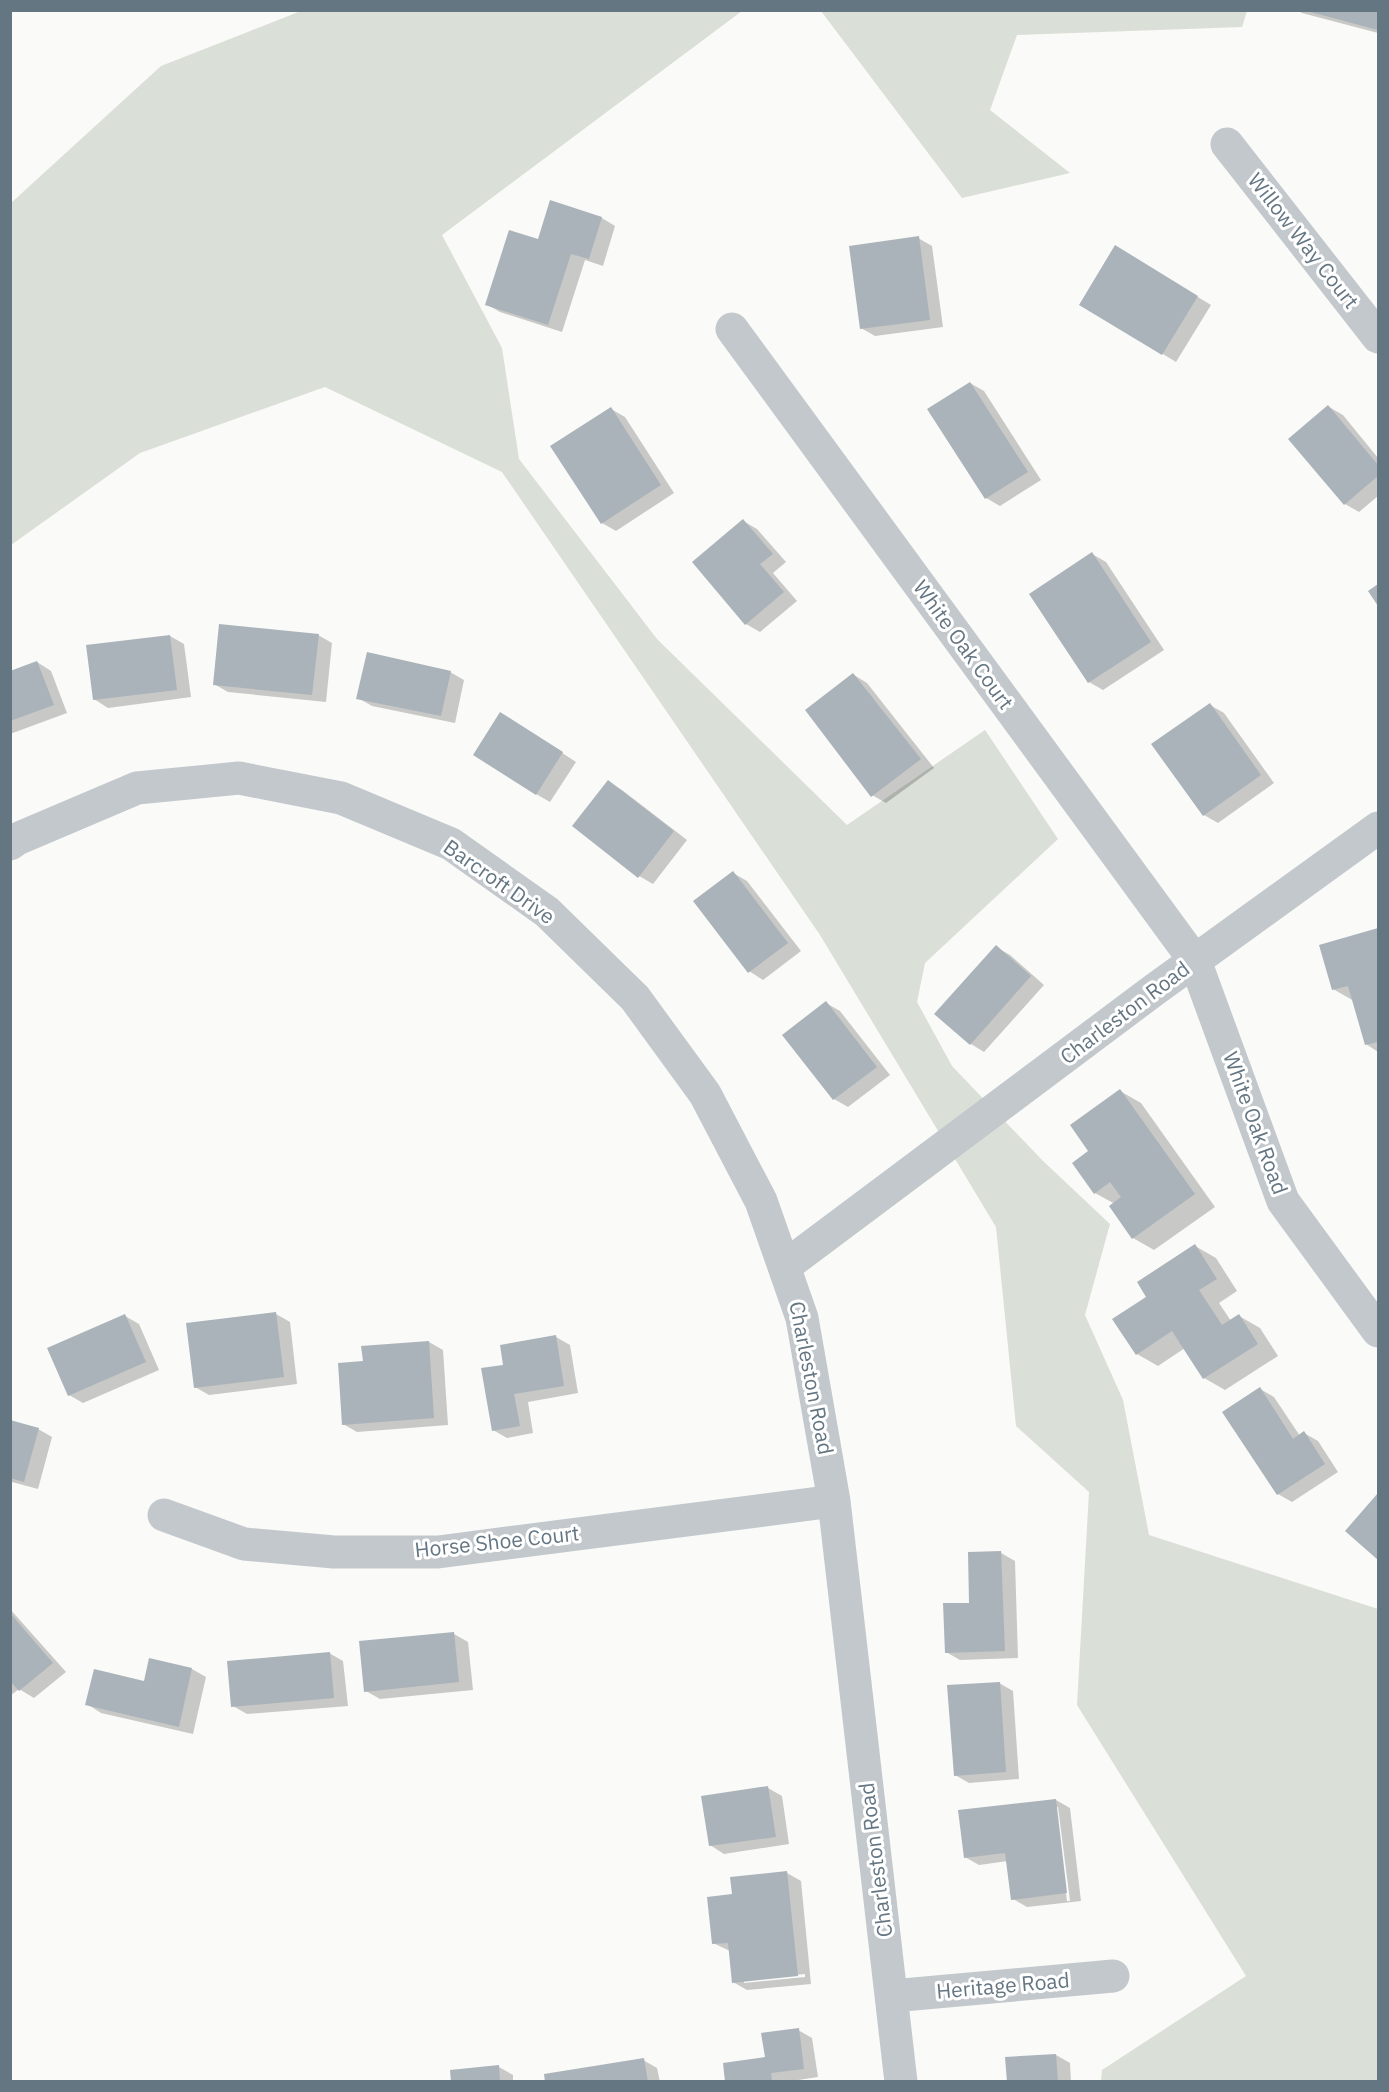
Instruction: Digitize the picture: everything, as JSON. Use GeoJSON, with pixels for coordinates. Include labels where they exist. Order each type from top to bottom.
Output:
{"type":"FeatureCollection","features":[{"type":"Feature","properties":{"kind":"street","name":"Willow Way Court"},"geometry":{"type":"LineString","coordinates":[[1227,144],[1378,337]]}},
{"type":"Feature","properties":{"kind":"street","name":"White Oak Court"},"geometry":{"type":"LineString","coordinates":[[732,328],[1195,961]]}},
{"type":"Feature","properties":{"kind":"street","name":"Barcroft Drive"},"geometry":{"type":"LineString","coordinates":[[10,844],[137,788],[239,778],[341,798],[451,844],[548,912],[635,998],[705,1094],[761,1201],[784,1267]]}},
{"type":"Feature","properties":{"kind":"street","name":"Charleston Road"},"geometry":{"type":"LineString","coordinates":[[901,2082],[834,1501],[802,1318],[784,1267],[1195,961],[1378,828]]}},
{"type":"Feature","properties":{"kind":"street","name":"White Oak Road"},"geometry":{"type":"LineString","coordinates":[[1195,961],[1283,1201],[1378,1331]]}},
{"type":"Feature","properties":{"kind":"street","name":"Horse Shoe Court"},"geometry":{"type":"LineString","coordinates":[[164,1515],[244,1544],[334,1552],[438,1552],[834,1501]]}},
{"type":"Feature","properties":{"kind":"street","name":"Heritage Road"},"geometry":{"type":"LineString","coordinates":[[892,1995],[1113,1976]]}},
{"type":"Feature","properties":{"kind":"shaded area"},"geometry":{"type":"Polygon","coordinates":[[[301,11],[742,11],[442,235],[502,348],[519,459],[657,639],[847,825],[985,730],[1058,839],[925,963],[917,1002],[952,1066],[1043,1161],[1110,1224],[1085,1315],[1123,1400],[1149,1535],[1378,1609],[1378,2081],[1101,2081],[1102,2070],[1246,1976],[1077,1705],[1089,1492],[1016,1426],[996,1227],[820,935],[502,472],[325,387],[140,453],[11,545],[11,203],[161,66],[301,11]]]}},
{"type":"Feature","properties":{"kind":"shaded area"},"geometry":{"type":"Polygon","coordinates":[[[821,11],[1247,11],[1242,27],[1017,35],[990,110],[1070,173],[962,198],[821,11]]]}},
{"type":"Feature","properties":{"kind":"building"},"geometry":{"type":"Polygon","coordinates":[[[1378,10],[1378,30],[1307,11],[1378,10]]]}},
{"type":"Feature","properties":{"kind":"building"},"geometry":{"type":"Polygon","coordinates":[[[550,200],[602,217],[589,259],[571,254],[548,325],[485,305],[509,230],[538,239],[550,200]]]}},
{"type":"Feature","properties":{"kind":"building"},"geometry":{"type":"Polygon","coordinates":[[[919,236],[930,320],[860,329],[849,246],[919,236]]]}},
{"type":"Feature","properties":{"kind":"building"},"geometry":{"type":"Polygon","coordinates":[[[1115,245],[1198,296],[1162,355],[1079,305],[1115,245]]]}},
{"type":"Feature","properties":{"kind":"building"},"geometry":{"type":"Polygon","coordinates":[[[970,382],[1028,472],[985,499],[927,409],[970,382]]]}},
{"type":"Feature","properties":{"kind":"building"},"geometry":{"type":"Polygon","coordinates":[[[1328,405],[1378,465],[1378,476],[1344,505],[1288,439],[1328,405]]]}},
{"type":"Feature","properties":{"kind":"building"},"geometry":{"type":"Polygon","coordinates":[[[611,407],[661,485],[601,524],[550,446],[611,407]]]}},
{"type":"Feature","properties":{"kind":"building"},"geometry":{"type":"Polygon","coordinates":[[[743,519],[773,554],[760,564],[784,592],[745,625],[692,562],[743,519]]]}},
{"type":"Feature","properties":{"kind":"building"},"geometry":{"type":"Polygon","coordinates":[[[1092,552],[1151,642],[1088,683],[1029,594],[1092,552]]]}},
{"type":"Feature","properties":{"kind":"building"},"geometry":{"type":"Polygon","coordinates":[[[1378,584],[1378,606],[1368,591],[1378,584]]]}},
{"type":"Feature","properties":{"kind":"building"},"geometry":{"type":"Polygon","coordinates":[[[219,624],[319,634],[312,695],[213,685],[219,624]]]}},
{"type":"Feature","properties":{"kind":"building"},"geometry":{"type":"Polygon","coordinates":[[[170,635],[177,690],[93,700],[86,645],[170,635]]]}},
{"type":"Feature","properties":{"kind":"building"},"geometry":{"type":"Polygon","coordinates":[[[367,652],[451,671],[441,716],[356,699],[367,652]]]}},
{"type":"Feature","properties":{"kind":"building"},"geometry":{"type":"Polygon","coordinates":[[[37,661],[54,705],[10,721],[10,671],[37,661]]]}},
{"type":"Feature","properties":{"kind":"building"},"geometry":{"type":"Polygon","coordinates":[[[853,673],[921,759],[871,797],[805,710],[853,673]]]}},
{"type":"Feature","properties":{"kind":"building"},"geometry":{"type":"Polygon","coordinates":[[[1210,703],[1261,775],[1203,816],[1151,744],[1210,703]]]}},
{"type":"Feature","properties":{"kind":"building"},"geometry":{"type":"Polygon","coordinates":[[[500,712],[563,752],[536,795],[473,755],[500,712]]]}},
{"type":"Feature","properties":{"kind":"building"},"geometry":{"type":"Polygon","coordinates":[[[608,780],[674,831],[638,878],[572,826],[608,780]]]}},
{"type":"Feature","properties":{"kind":"building"},"geometry":{"type":"Polygon","coordinates":[[[733,871],[788,943],[748,973],[693,901],[733,871]]]}},
{"type":"Feature","properties":{"kind":"building"},"geometry":{"type":"Polygon","coordinates":[[[1378,928],[1378,1042],[1365,1045],[1348,986],[1332,990],[1319,945],[1378,928]]]}},
{"type":"Feature","properties":{"kind":"building"},"geometry":{"type":"Polygon","coordinates":[[[996,945],[1031,976],[970,1045],[934,1014],[996,945]]]}},
{"type":"Feature","properties":{"kind":"building"},"geometry":{"type":"Polygon","coordinates":[[[826,1001],[877,1067],[833,1100],[782,1035],[826,1001]]]}},
{"type":"Feature","properties":{"kind":"building"},"geometry":{"type":"Polygon","coordinates":[[[1120,1089],[1195,1194],[1132,1239],[1109,1206],[1121,1197],[1110,1182],[1094,1194],[1072,1163],[1088,1151],[1070,1125],[1120,1089]]]}},
{"type":"Feature","properties":{"kind":"building"},"geometry":{"type":"Polygon","coordinates":[[[1195,1244],[1217,1279],[1199,1290],[1222,1325],[1239,1314],[1258,1344],[1203,1379],[1172,1331],[1136,1355],[1112,1319],[1146,1297],[1137,1282],[1195,1244]]]}},
{"type":"Feature","properties":{"kind":"building"},"geometry":{"type":"Polygon","coordinates":[[[276,1312],[284,1377],[194,1388],[186,1323],[276,1312]]]}},
{"type":"Feature","properties":{"kind":"building"},"geometry":{"type":"Polygon","coordinates":[[[125,1314],[146,1362],[68,1396],[47,1348],[125,1314]]]}},
{"type":"Feature","properties":{"kind":"building"},"geometry":{"type":"Polygon","coordinates":[[[556,1335],[564,1386],[514,1394],[520,1426],[492,1431],[481,1368],[503,1365],[500,1345],[556,1335]]]}},
{"type":"Feature","properties":{"kind":"building"},"geometry":{"type":"Polygon","coordinates":[[[429,1341],[434,1418],[342,1425],[338,1363],[363,1361],[361,1346],[429,1341]]]}},
{"type":"Feature","properties":{"kind":"building"},"geometry":{"type":"Polygon","coordinates":[[[1260,1387],[1293,1439],[1304,1431],[1325,1464],[1277,1495],[1222,1412],[1260,1387]]]}},
{"type":"Feature","properties":{"kind":"building"},"geometry":{"type":"Polygon","coordinates":[[[10,1420],[39,1428],[24,1482],[10,1478],[10,1420]]]}},
{"type":"Feature","properties":{"kind":"building"},"geometry":{"type":"Polygon","coordinates":[[[1378,1493],[1378,1560],[1345,1531],[1378,1493]]]}},
{"type":"Feature","properties":{"kind":"building"},"geometry":{"type":"Polygon","coordinates":[[[1001,1551],[1005,1651],[945,1653],[943,1603],[969,1603],[968,1552],[1001,1551]]]}},
{"type":"Feature","properties":{"kind":"building"},"geometry":{"type":"Polygon","coordinates":[[[10,1613],[53,1663],[19,1691],[10,1681],[10,1613]]]}},
{"type":"Feature","properties":{"kind":"building"},"geometry":{"type":"Polygon","coordinates":[[[454,1632],[459,1682],[364,1692],[359,1641],[454,1632]]]}},
{"type":"Feature","properties":{"kind":"building"},"geometry":{"type":"Polygon","coordinates":[[[330,1652],[334,1698],[231,1707],[227,1661],[330,1652]]]}},
{"type":"Feature","properties":{"kind":"building"},"geometry":{"type":"Polygon","coordinates":[[[149,1658],[192,1668],[179,1727],[85,1705],[94,1669],[144,1681],[149,1658]]]}},
{"type":"Feature","properties":{"kind":"building"},"geometry":{"type":"Polygon","coordinates":[[[1000,1682],[1006,1772],[954,1776],[947,1685],[1000,1682]]]}},
{"type":"Feature","properties":{"kind":"building"},"geometry":{"type":"Polygon","coordinates":[[[768,1786],[776,1837],[709,1846],[701,1796],[768,1786]]]}},
{"type":"Feature","properties":{"kind":"building"},"geometry":{"type":"Polygon","coordinates":[[[1056,1799],[1067,1893],[1011,1900],[1005,1853],[964,1858],[958,1810],[1056,1799]]]}},
{"type":"Feature","properties":{"kind":"building"},"geometry":{"type":"Polygon","coordinates":[[[787,1871],[798,1976],[732,1983],[728,1943],[712,1944],[707,1897],[732,1894],[730,1877],[787,1871]]]}},
{"type":"Feature","properties":{"kind":"building"},"geometry":{"type":"Polygon","coordinates":[[[799,2028],[804,2069],[771,2073],[772,2082],[725,2082],[723,2063],[765,2057],[761,2033],[799,2028]]]}},
{"type":"Feature","properties":{"kind":"building"},"geometry":{"type":"Polygon","coordinates":[[[1056,2054],[1058,2082],[1007,2082],[1005,2057],[1056,2054]]]}},
{"type":"Feature","properties":{"kind":"building"},"geometry":{"type":"Polygon","coordinates":[[[644,2058],[648,2082],[545,2082],[544,2074],[644,2058]]]}},
{"type":"Feature","properties":{"kind":"building"},"geometry":{"type":"Polygon","coordinates":[[[499,2065],[500,2082],[451,2082],[450,2070],[499,2065]]]}}]}
